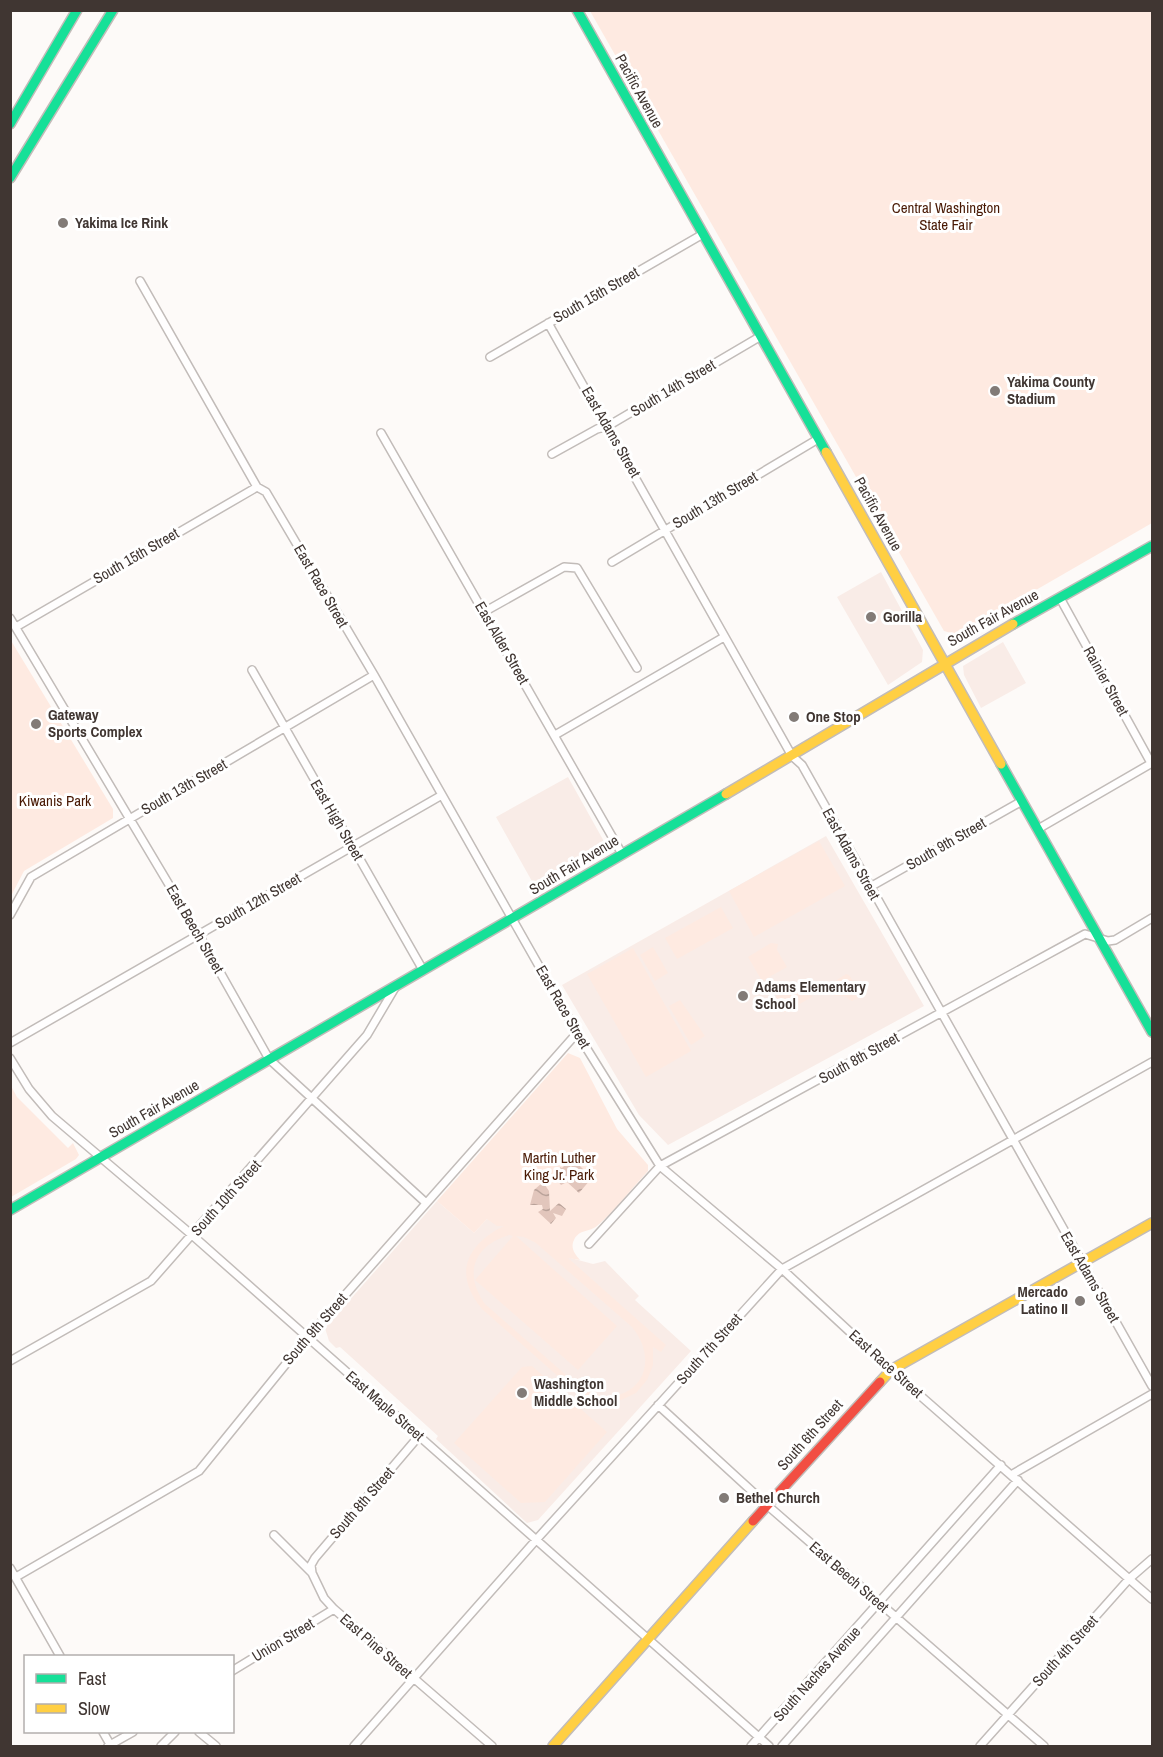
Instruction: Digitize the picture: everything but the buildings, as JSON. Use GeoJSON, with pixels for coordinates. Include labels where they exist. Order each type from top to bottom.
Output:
{"type":"FeatureCollection","features":[{"type":"Feature","properties":{"kind":"main road"},"geometry":{"type":"LineString","coordinates":[[10,123],[77,10]]}},
{"type":"Feature","properties":{"kind":"main road"},"geometry":{"type":"LineString","coordinates":[[10,178],[113,10]]}},
{"type":"Feature","properties":{"kind":"main road","name":"Pacific Avenue"},"geometry":{"type":"LineString","coordinates":[[577,10],[1152,1032]]}},
{"type":"Feature","properties":{"kind":"main road","name":"South Fair Avenue"},"geometry":{"type":"LineString","coordinates":[[10,1210],[792,756],[944,663],[1152,546]]}},
{"type":"Feature","properties":{"kind":"main road","name":"South 6th Street"},"geometry":{"type":"LineString","coordinates":[[553,1746],[645,1640],[891,1370],[1152,1223]]}},
{"type":"Feature","properties":{"kind":"street","name":"South 15th Street"},"geometry":{"type":"LineString","coordinates":[[490,357],[703,234]]}},
{"type":"Feature","properties":{"kind":"street","name":"East Race Street"},"geometry":{"type":"LineString","coordinates":[[140,281],[257,487],[266,492],[374,675],[577,1033],[660,1166],[782,1269],[891,1370],[1152,1599]]}},
{"type":"Feature","properties":{"kind":"street","name":"East Adams Street"},"geometry":{"type":"LineString","coordinates":[[548,323],[792,756],[802,765],[1152,1386]]}},
{"type":"Feature","properties":{"kind":"street","name":"South 14th Street"},"geometry":{"type":"LineString","coordinates":[[552,454],[597,429],[608,426],[761,336]]}},
{"type":"Feature","properties":{"kind":"street","name":"East Alder Street"},"geometry":{"type":"LineString","coordinates":[[381,433],[622,854]]}},
{"type":"Feature","properties":{"kind":"street","name":"South 13th Street"},"geometry":{"type":"LineString","coordinates":[[612,562],[818,439]]}},
{"type":"Feature","properties":{"kind":"street","name":"South 15th Street"},"geometry":{"type":"LineString","coordinates":[[16,627],[257,487]]}},
{"type":"Feature","properties":{"kind":"street"},"geometry":{"type":"LineString","coordinates":[[484,612],[564,567],[578,568],[637,668]]}},
{"type":"Feature","properties":{"kind":"street","name":"Rainier Street"},"geometry":{"type":"LineString","coordinates":[[1060,598],[1152,763]]}},
{"type":"Feature","properties":{"kind":"street","name":"East Beech Street"},"geometry":{"type":"LineString","coordinates":[[10,618],[199,935],[269,1059],[425,1202]]}},
{"type":"Feature","properties":{"kind":"street"},"geometry":{"type":"LineString","coordinates":[[555,735],[724,637]]}},
{"type":"Feature","properties":{"kind":"street","name":"East High Street"},"geometry":{"type":"LineString","coordinates":[[252,670],[423,970]]}},
{"type":"Feature","properties":{"kind":"street","name":"South 13th Street"},"geometry":{"type":"LineString","coordinates":[[10,915],[31,877],[374,675]]}},
{"type":"Feature","properties":{"kind":"street"},"geometry":{"type":"LineString","coordinates":[[1038,829],[1152,763]]}},
{"type":"Feature","properties":{"kind":"street","name":"South 12th Street"},"geometry":{"type":"LineString","coordinates":[[10,1043],[442,795]]}},
{"type":"Feature","properties":{"kind":"street","name":"South 9th Street"},"geometry":{"type":"LineString","coordinates":[[870,887],[1022,801]]}},
{"type":"Feature","properties":{"kind":"street","name":"South 8th Street"},"geometry":{"type":"LineString","coordinates":[[589,1245],[660,1166],[1085,934],[1115,940],[1152,918]]}},
{"type":"Feature","properties":{"kind":"street","name":"South 10th Street"},"geometry":{"type":"LineString","coordinates":[[10,1361],[151,1281],[313,1100],[367,1035],[397,985]]}},
{"type":"Feature","properties":{"kind":"street","name":"South 9th Street"},"geometry":{"type":"LineString","coordinates":[[16,1577],[199,1472],[307,1338],[577,1033]]}},
{"type":"Feature","properties":{"kind":"street","name":"East Maple Street"},"geometry":{"type":"LineString","coordinates":[[10,1058],[29,1089],[52,1116],[192,1235],[536,1540],[645,1640],[769,1746]]}},
{"type":"Feature","properties":{"kind":"street","name":"South 7th Street"},"geometry":{"type":"LineString","coordinates":[[354,1746],[536,1540],[782,1269],[1152,1062]]}},
{"type":"Feature","properties":{"kind":"street"},"geometry":{"type":"LineString","coordinates":[[1011,1475],[1152,1394]]}},
{"type":"Feature","properties":{"kind":"street","name":"East Beech Street"},"geometry":{"type":"LineString","coordinates":[[658,1405],[767,1505],[1044,1746]]}},
{"type":"Feature","properties":{"kind":"street","name":"South 8th Street"},"geometry":{"type":"LineString","coordinates":[[312,1574],[311,1565],[315,1558],[419,1437]]}},
{"type":"Feature","properties":{"kind":"street","name":"South Naches Avenue"},"geometry":{"type":"LineString","coordinates":[[751,1746],[880,1604],[1001,1465]]}},
{"type":"Feature","properties":{"kind":"street","name":"South Naches Avenue"},"geometry":{"type":"LineString","coordinates":[[782,1746],[1018,1480]]}},
{"type":"Feature","properties":{"kind":"street","name":"East Pine Street"},"geometry":{"type":"LineString","coordinates":[[274,1535],[312,1574],[324,1598],[334,1609],[492,1746]]}},
{"type":"Feature","properties":{"kind":"street","name":"South 4th Street"},"geometry":{"type":"LineString","coordinates":[[980,1746],[1129,1579],[1152,1559]]}},
{"type":"Feature","properties":{"kind":"street"},"geometry":{"type":"LineString","coordinates":[[10,1568],[59,1655]]}},
{"type":"Feature","properties":{"kind":"street","name":"Union Street"},"geometry":{"type":"LineString","coordinates":[[234,1670],[334,1609]]}},
{"type":"Feature","properties":{"kind":"street"},"geometry":{"type":"LineString","coordinates":[[110,1746],[130,1733]]}},
{"type":"Feature","properties":{"kind":"street"},"geometry":{"type":"LineString","coordinates":[[161,1746],[173,1733]]}},
{"type":"Feature","properties":{"kind":"street"},"geometry":{"type":"LineString","coordinates":[[201,1733],[216,1746]]}},
{"type":"Feature","properties":{"kind":"shaded area"},"geometry":{"type":"Polygon","coordinates":[[[881,572],[923,650],[922,662],[888,685],[837,597],[881,572]]]}},
{"type":"Feature","properties":{"kind":"shaded area"},"geometry":{"type":"Polygon","coordinates":[[[1003,642],[1026,683],[981,708],[964,675],[963,666],[1003,642]]]}},
{"type":"Feature","properties":{"kind":"shaded area"},"geometry":{"type":"Polygon","coordinates":[[[568,777],[606,845],[602,856],[538,892],[496,817],[568,777]]]}},
{"type":"Feature","properties":{"kind":"shaded area","name":"Adams Elementary School"},"geometry":{"type":"Polygon","coordinates":[[[826,836],[924,1006],[668,1145],[639,1115],[562,985],[826,836]]]}},
{"type":"Feature","properties":{"kind":"shaded area","name":"Washington Middle School"},"geometry":{"type":"Polygon","coordinates":[[[437,1201],[474,1233],[487,1219],[519,1226],[567,1257],[593,1264],[605,1261],[639,1296],[635,1300],[691,1351],[538,1520],[527,1523],[436,1439],[438,1436],[340,1347],[336,1348],[329,1341],[325,1328],[437,1201]]]}},
{"type":"Feature","properties":{"kind":"green space","name":"Central Washington State Fair"},"geometry":{"type":"Polygon","coordinates":[[[590,11],[1152,11],[1152,523],[958,635],[944,631],[590,11]]]}},
{"type":"Feature","properties":{"kind":"green space","name":"Kiwanis Park"},"geometry":{"type":"Polygon","coordinates":[[[10,639],[113,809],[113,818],[24,871],[11,896],[10,639]]]}},
{"type":"Feature","properties":{"kind":"green space"},"geometry":{"type":"Polygon","coordinates":[[[819,841],[845,886],[754,937],[729,891],[819,841]]]}},
{"type":"Feature","properties":{"kind":"green space"},"geometry":{"type":"Polygon","coordinates":[[[721,907],[733,928],[677,959],[665,938],[721,907]]]}},
{"type":"Feature","properties":{"kind":"green space"},"geometry":{"type":"Polygon","coordinates":[[[771,943],[778,944],[777,950],[787,967],[762,981],[748,957],[771,943]]]}},
{"type":"Feature","properties":{"kind":"green space"},"geometry":{"type":"Polygon","coordinates":[[[653,947],[668,973],[655,981],[640,955],[653,947]]]}},
{"type":"Feature","properties":{"kind":"green space"},"geometry":{"type":"Polygon","coordinates":[[[633,948],[691,1051],[646,1077],[587,974],[633,948]]]}},
{"type":"Feature","properties":{"kind":"green space"},"geometry":{"type":"Polygon","coordinates":[[[846,974],[849,975],[862,996],[852,1001],[844,996],[835,996],[829,985],[846,974]]]}},
{"type":"Feature","properties":{"kind":"green space"},"geometry":{"type":"Polygon","coordinates":[[[800,982],[812,997],[785,1012],[778,1010],[776,996],[800,982]]]}},
{"type":"Feature","properties":{"kind":"green space"},"geometry":{"type":"Polygon","coordinates":[[[680,1000],[705,1036],[691,1045],[669,1006],[680,1000]]]}},
{"type":"Feature","properties":{"kind":"green space","name":"Martin Luther King Jr. Park"},"geometry":{"type":"Polygon","coordinates":[[[568,1053],[580,1058],[617,1129],[648,1165],[648,1171],[611,1213],[597,1226],[576,1236],[573,1248],[580,1260],[568,1258],[666,1345],[661,1352],[653,1347],[653,1365],[647,1380],[636,1393],[621,1400],[605,1403],[577,1393],[482,1309],[468,1284],[466,1272],[468,1261],[480,1242],[504,1226],[497,1226],[487,1219],[474,1233],[437,1201],[568,1053]],[[509,1235],[487,1246],[480,1253],[476,1262],[474,1271],[475,1282],[478,1293],[485,1304],[582,1389],[599,1395],[614,1396],[627,1391],[637,1383],[644,1372],[645,1358],[642,1343],[632,1327],[536,1243],[516,1236],[617,1326],[578,1370],[475,1280],[513,1236],[509,1235]]]}},
{"type":"Feature","properties":{"kind":"green space"},"geometry":{"type":"Polygon","coordinates":[[[11,1086],[17,1097],[68,1148],[73,1143],[79,1155],[76,1159],[11,1197],[11,1086]]]}},
{"type":"Feature","properties":{"kind":"green space"},"geometry":{"type":"Polygon","coordinates":[[[532,1366],[607,1432],[545,1502],[521,1503],[454,1443],[522,1367],[532,1366]]]}},
{"type":"Feature","properties":{"kind":"water"},"geometry":{"type":"Polygon","coordinates":[[[576,1162],[583,1169],[579,1175],[582,1178],[585,1175],[591,1179],[579,1193],[567,1182],[561,1185],[556,1179],[560,1167],[566,1164],[571,1167],[576,1162]]]}},
{"type":"Feature","properties":{"kind":"water"},"geometry":{"type":"Polygon","coordinates":[[[543,1182],[549,1191],[550,1211],[559,1203],[566,1209],[562,1216],[553,1213],[556,1218],[551,1224],[538,1212],[543,1209],[542,1205],[530,1205],[534,1190],[543,1182]]]}},
{"type":"Feature","properties":{"kind":"traffic: fast"},"geometry":{"type":"LineString","coordinates":[[10,124],[77,10]]}},
{"type":"Feature","properties":{"kind":"traffic: fast"},"geometry":{"type":"LineString","coordinates":[[10,178],[113,10]]}},
{"type":"Feature","properties":{"kind":"traffic: fast"},"geometry":{"type":"LineString","coordinates":[[577,10],[826,452]]}},
{"type":"Feature","properties":{"kind":"traffic: fast"},"geometry":{"type":"LineString","coordinates":[[1013,624],[1152,546]]}},
{"type":"Feature","properties":{"kind":"traffic: fast"},"geometry":{"type":"LineString","coordinates":[[1001,764],[1152,1032]]}},
{"type":"Feature","properties":{"kind":"traffic: fast"},"geometry":{"type":"LineString","coordinates":[[10,1210],[726,794]]}},
{"type":"Feature","properties":{"kind":"traffic: slow"},"geometry":{"type":"LineString","coordinates":[[826,452],[1001,764]]}},
{"type":"Feature","properties":{"kind":"traffic: slow"},"geometry":{"type":"LineString","coordinates":[[726,794],[1013,624]]}},
{"type":"Feature","properties":{"kind":"traffic: slow"},"geometry":{"type":"LineString","coordinates":[[880,1382],[891,1370],[1152,1223]]}},
{"type":"Feature","properties":{"kind":"traffic: slow"},"geometry":{"type":"LineString","coordinates":[[553,1746],[753,1521]]}},
{"type":"Feature","properties":{"kind":"traffic: jam"},"geometry":{"type":"LineString","coordinates":[[753,1521],[880,1382]]}},
{"type":"Feature","properties":{"kind":"place","name":"Yakima Ice Rink"},"geometry":{"type":"Point","coordinates":[63,223]}},
{"type":"Feature","properties":{"kind":"place","name":"Yakima County Stadium"},"geometry":{"type":"Point","coordinates":[995,391]}},
{"type":"Feature","properties":{"kind":"place","name":"Gorilla"},"geometry":{"type":"Point","coordinates":[871,617]}},
{"type":"Feature","properties":{"kind":"place","name":"One Stop"},"geometry":{"type":"Point","coordinates":[794,717]}},
{"type":"Feature","properties":{"kind":"place","name":"Gateway Sports Complex"},"geometry":{"type":"Point","coordinates":[36,724]}},
{"type":"Feature","properties":{"kind":"place","name":"Adams Elementary School"},"geometry":{"type":"Point","coordinates":[743,996]}},
{"type":"Feature","properties":{"kind":"place","name":"Mercado Latino II"},"geometry":{"type":"Point","coordinates":[1080,1301]}},
{"type":"Feature","properties":{"kind":"place","name":"Washington Middle School"},"geometry":{"type":"Point","coordinates":[522,1393]}},
{"type":"Feature","properties":{"kind":"place","name":"Bethel Church"},"geometry":{"type":"Point","coordinates":[724,1498]}}]}
